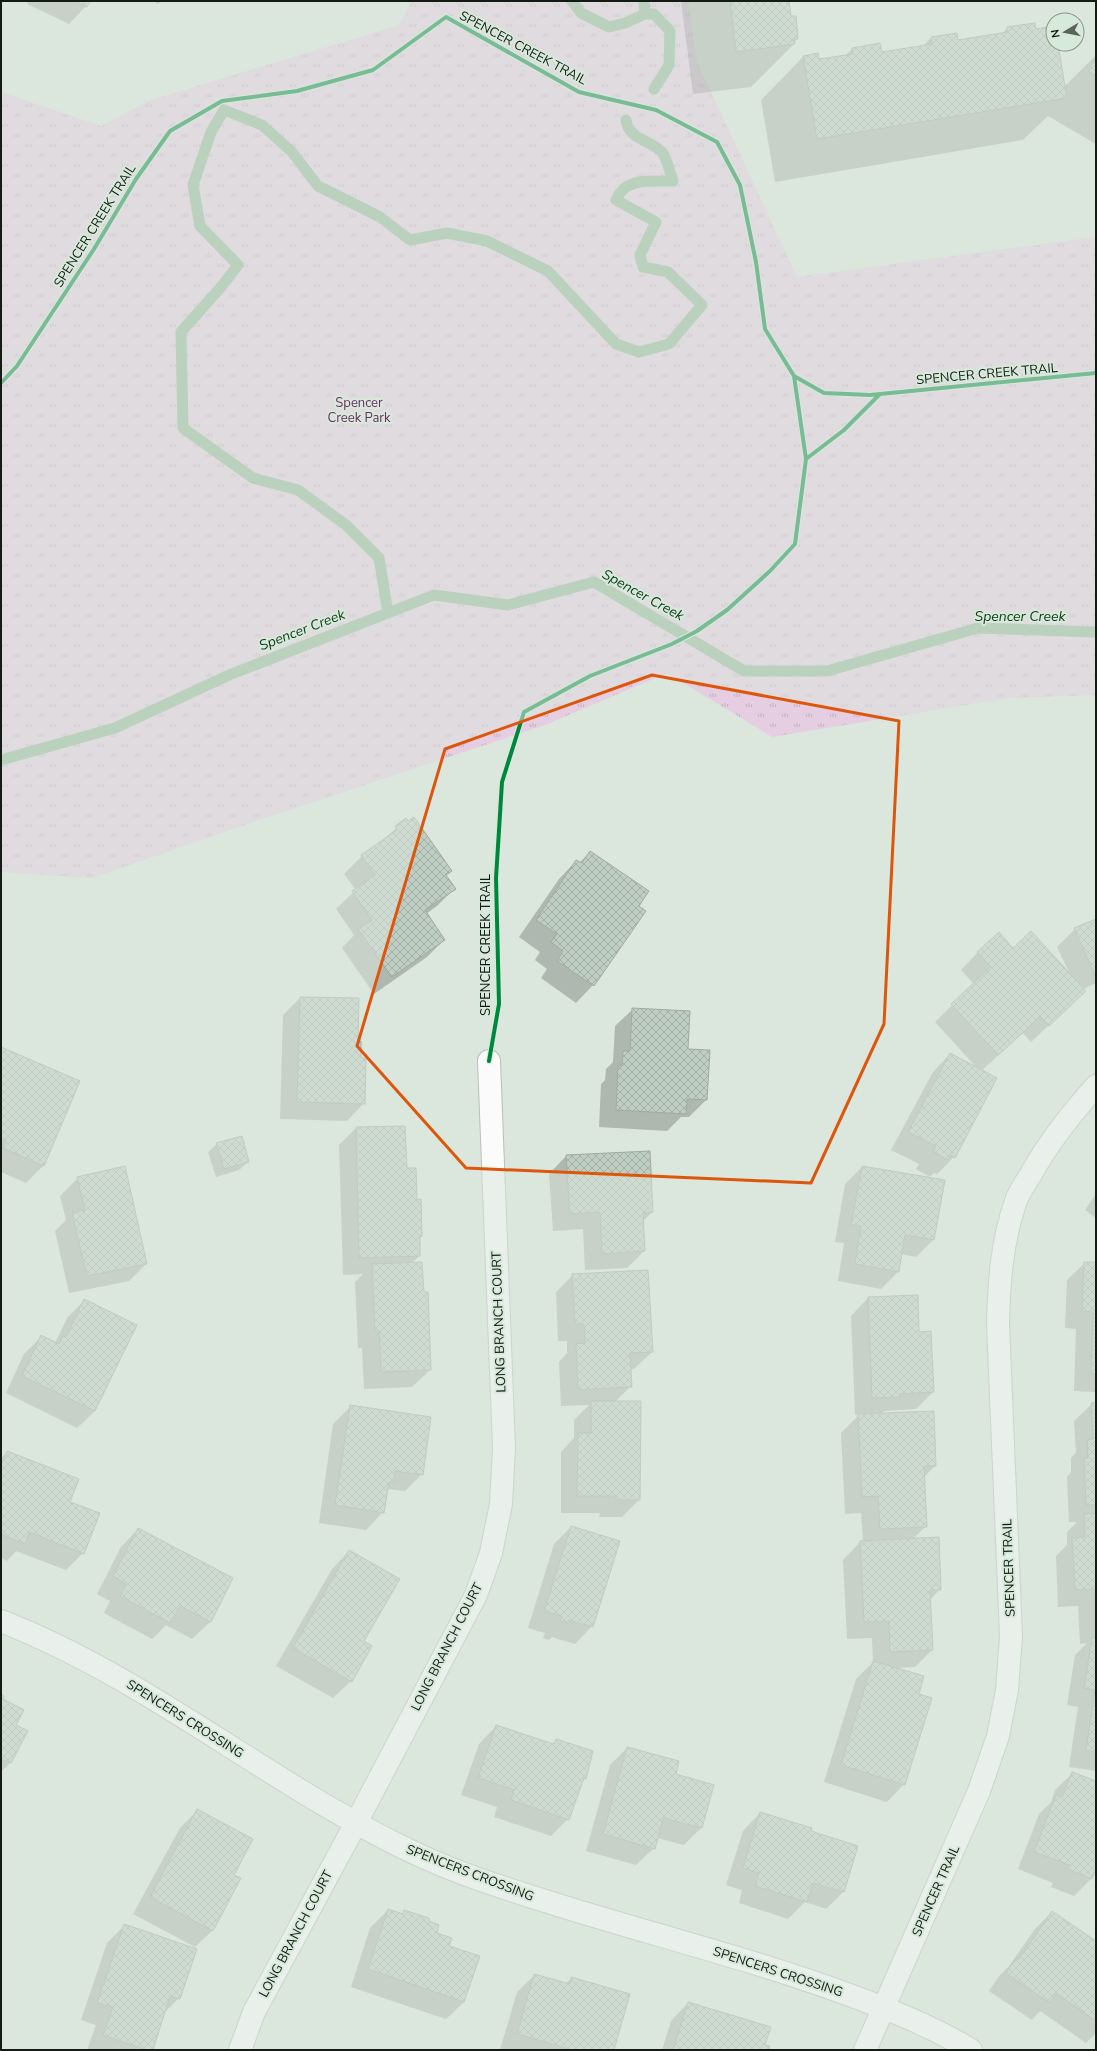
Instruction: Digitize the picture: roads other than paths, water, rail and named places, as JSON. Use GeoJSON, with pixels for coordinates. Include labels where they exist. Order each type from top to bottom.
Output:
{"type":"FeatureCollection","features":[{"type":"Feature","properties":{"kind":"street","name":"LONG BRANCH COURT"},"geometry":{"type":"LineString","coordinates":[[240,2050],[254,2012],[356,1823],[476,1595],[491,1552],[501,1504],[504,1448],[489,1061]]}},
{"type":"Feature","properties":{"kind":"street","name":"SPENCER TRAIL"},"geometry":{"type":"LineString","coordinates":[[865,2050],[979,1791],[998,1736],[1007,1690],[1011,1636],[998,1324],[999,1277],[1006,1238],[1018,1197],[1041,1155],[1064,1122],[1096,1086]]}},
{"type":"Feature","properties":{"kind":"street","name":"SPENCERS CROSSING"},"geometry":{"type":"LineString","coordinates":[[1,1622],[41,1637],[120,1679],[191,1721],[273,1775],[356,1823],[422,1857],[495,1885],[580,1912],[800,1977],[884,2008],[955,2040],[971,2050]]}},
{"type":"Feature","properties":{"kind":"waterway"},"geometry":{"type":"LineString","coordinates":[[572,1],[581,13],[609,27],[625,23],[645,14]]}},
{"type":"Feature","properties":{"kind":"waterway"},"geometry":{"type":"LineString","coordinates":[[644,1],[645,14],[654,14],[670,31],[669,65],[654,89]]}},
{"type":"Feature","properties":{"kind":"waterway"},"geometry":{"type":"LineString","coordinates":[[388,613],[379,558],[346,525],[298,490],[253,478],[183,428],[181,332],[221,287],[238,265],[200,226],[193,185],[211,132],[224,110],[262,125],[292,152],[318,186],[380,217],[410,240],[447,233],[487,241],[548,271],[616,344],[639,352],[669,344],[702,305],[668,272],[643,267],[640,255],[656,222],[616,200],[620,192],[633,184],[648,181],[673,181],[662,152],[635,135],[631,131],[626,120]]}},
{"type":"Feature","properties":{"kind":"waterway","name":"Spencer Creek"},"geometry":{"type":"LineString","coordinates":[[1,760],[115,728],[229,675],[434,595],[508,605],[594,582],[744,671],[827,671],[978,628],[1096,632]]}},
{"type":"Feature","properties":{"kind":"park label","name":"Spencer Creek Park"},"geometry":{"type":"Point","coordinates":[359,410]}}]}
